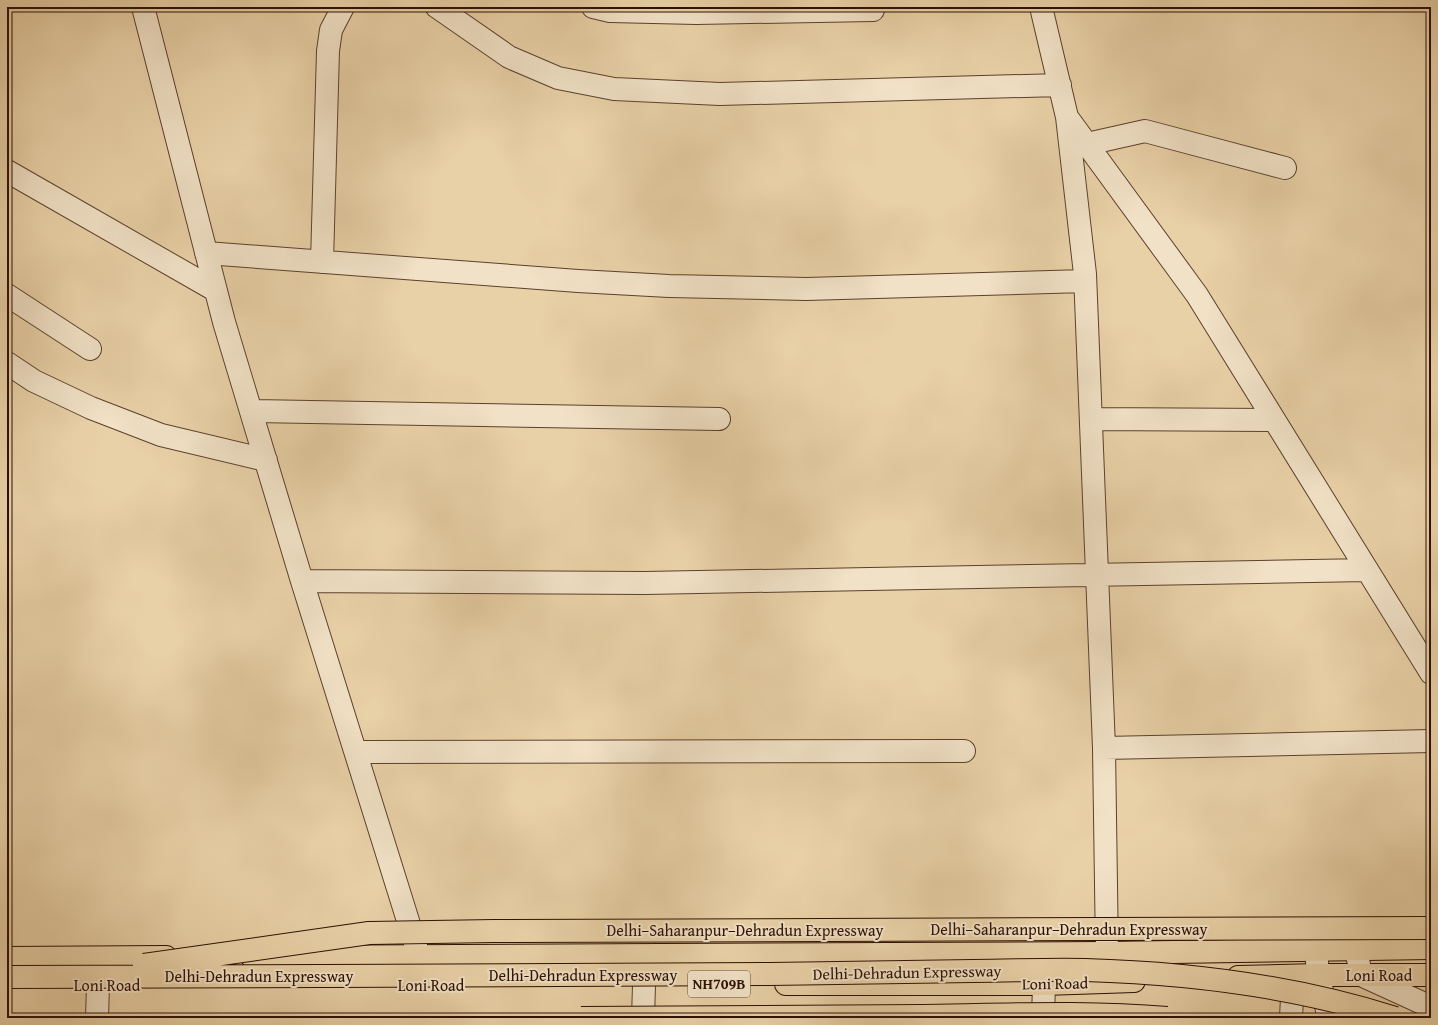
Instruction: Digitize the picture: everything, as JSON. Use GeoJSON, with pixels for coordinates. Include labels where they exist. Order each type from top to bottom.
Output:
{"type":"FeatureCollection","features":[{"type":"Feature","properties":{"kind":"highway","name":"Delhi–Saharanpur–Dehradun Expressway"},"geometry":{"type":"LineString","coordinates":[[62,977],[369,933],[510,931],[1431,928]]}},
{"type":"Feature","properties":{"kind":"highway","name":"Loni Road"},"geometry":{"type":"LineString","coordinates":[[7,958],[1107,952],[1431,948]]}},
{"type":"Feature","properties":{"kind":"highway","name":"Delhi-Dehradun Expressway"},"geometry":{"type":"LineString","coordinates":[[7,977],[774,974],[1082,970],[1198,977],[1256,985],[1365,1008],[1395,1018]]}},
{"type":"Feature","properties":{"kind":"highway","name":"Loni Road"},"geometry":{"type":"LineString","coordinates":[[7,985],[1044,984],[1318,975],[1431,975]]}},
{"type":"Feature","properties":{"kind":"highway","name":"NH709B"},"geometry":{"type":"LineString","coordinates":[[581,1018],[1081,1013],[1167,1018]]}},
{"type":"Feature","properties":{"kind":"street"},"geometry":{"type":"LineString","coordinates":[[143,7],[224,322],[302,581],[357,752],[419,956],[409,985]]}},
{"type":"Feature","properties":{"kind":"street"},"geometry":{"type":"LineString","coordinates":[[322,262],[328,51],[331,30],[342,7]]}},
{"type":"Feature","properties":{"kind":"street"},"geometry":{"type":"LineString","coordinates":[[437,7],[509,56],[558,78],[614,89],[720,94],[1060,85]]}},
{"type":"Feature","properties":{"kind":"street"},"geometry":{"type":"LineString","coordinates":[[593,7],[610,10],[696,13],[873,10]]}},
{"type":"Feature","properties":{"kind":"street"},"geometry":{"type":"LineString","coordinates":[[1041,7],[1067,117],[1085,281],[1104,748],[1107,952]]}},
{"type":"Feature","properties":{"kind":"street"},"geometry":{"type":"LineString","coordinates":[[1067,117],[1197,294],[1431,673]]}},
{"type":"Feature","properties":{"kind":"street"},"geometry":{"type":"LineString","coordinates":[[1087,144],[1145,131],[1285,168]]}},
{"type":"Feature","properties":{"kind":"street"},"geometry":{"type":"LineString","coordinates":[[7,171],[216,290]]}},
{"type":"Feature","properties":{"kind":"street"},"geometry":{"type":"LineString","coordinates":[[206,253],[578,281],[669,286],[806,288],[1085,281]]}},
{"type":"Feature","properties":{"kind":"street"},"geometry":{"type":"LineString","coordinates":[[7,294],[90,349]]}},
{"type":"Feature","properties":{"kind":"street"},"geometry":{"type":"LineString","coordinates":[[7,363],[34,381],[91,408],[161,435],[266,460]]}},
{"type":"Feature","properties":{"kind":"street"},"geometry":{"type":"LineString","coordinates":[[251,410],[719,419]]}},
{"type":"Feature","properties":{"kind":"street"},"geometry":{"type":"LineString","coordinates":[[1091,420],[1274,420]]}},
{"type":"Feature","properties":{"kind":"street"},"geometry":{"type":"LineString","coordinates":[[302,581],[646,583],[1367,570]]}},
{"type":"Feature","properties":{"kind":"street"},"geometry":{"type":"LineString","coordinates":[[1104,748],[1431,741]]}},
{"type":"Feature","properties":{"kind":"street"},"geometry":{"type":"LineString","coordinates":[[357,752],[964,751]]}},
{"type":"Feature","properties":{"kind":"street"},"geometry":{"type":"LineString","coordinates":[[1356,949],[1361,975],[1431,1007]]}},
{"type":"Feature","properties":{"kind":"street"},"geometry":{"type":"LineString","coordinates":[[1316,950],[1318,975],[1329,1018]]}},
{"type":"Feature","properties":{"kind":"street"},"geometry":{"type":"LineString","coordinates":[[1291,1018],[1294,976]]}},
{"type":"Feature","properties":{"kind":"street"},"geometry":{"type":"LineString","coordinates":[[643,1018],[644,984]]}},
{"type":"Feature","properties":{"kind":"street"},"geometry":{"type":"LineString","coordinates":[[1042,1018],[1044,984]]}},
{"type":"Feature","properties":{"kind":"street"},"geometry":{"type":"LineString","coordinates":[[97,1018],[98,985]]}}]}
